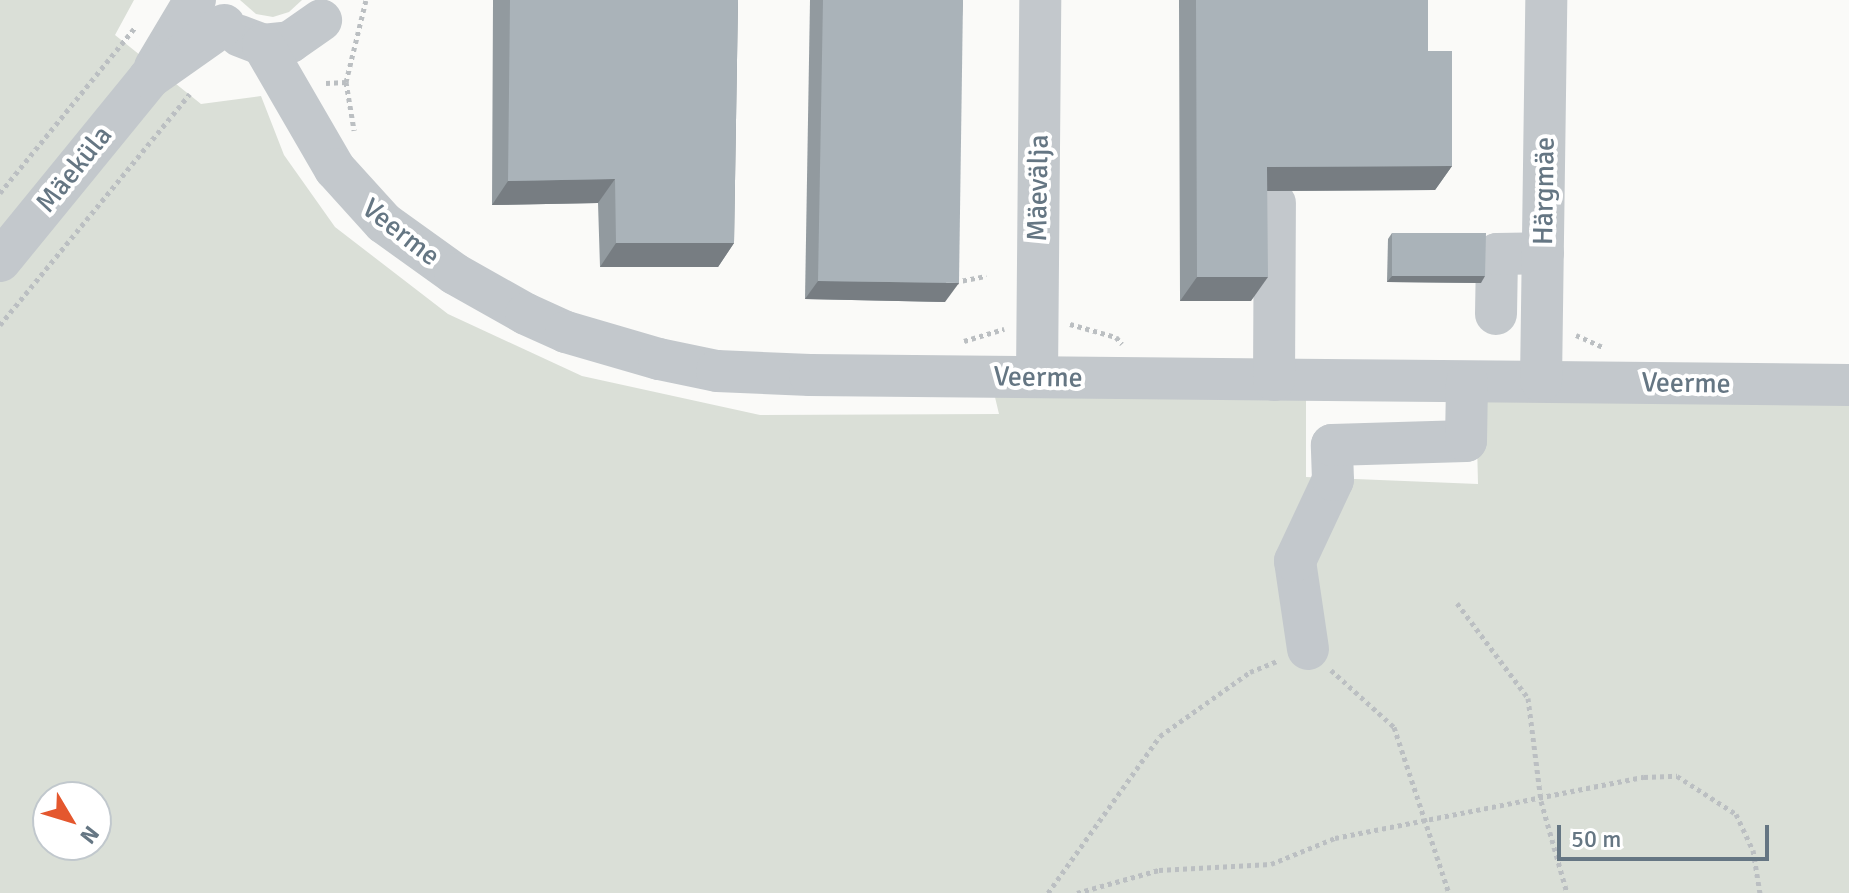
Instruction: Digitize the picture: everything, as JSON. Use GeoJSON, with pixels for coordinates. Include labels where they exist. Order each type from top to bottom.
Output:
{"type":"FeatureCollection","features":[{"type":"Feature","properties":{"kind":"street","name":"Mäevälja"},"geometry":{"type":"LineString","coordinates":[[1037,377],[1040,0]]}},
{"type":"Feature","properties":{"kind":"street","name":"Härgmäe"},"geometry":{"type":"LineString","coordinates":[[1541,381],[1546,0]]}},
{"type":"Feature","properties":{"kind":"street"},"geometry":{"type":"LineString","coordinates":[[210,8],[263,45],[290,42],[326,10]]}},
{"type":"Feature","properties":{"kind":"street","name":"Mäeküla"},"geometry":{"type":"LineString","coordinates":[[0,261],[210,8]]}},
{"type":"Feature","properties":{"kind":"street"},"geometry":{"type":"LineString","coordinates":[[312,128],[327,83],[307,55],[326,10]]}},
{"type":"Feature","properties":{"kind":"street","name":"Veerme"},"geometry":{"type":"LineString","coordinates":[[263,45],[294,105],[352,193],[384,223],[455,274],[566,332],[717,371],[1849,385]]}},
{"type":"Feature","properties":{"kind":"street"},"geometry":{"type":"LineString","coordinates":[[1274,380],[1275,203]]}},
{"type":"Feature","properties":{"kind":"street"},"geometry":{"type":"LineString","coordinates":[[1496,314],[1497,254],[1543,253]]}},
{"type":"Feature","properties":{"kind":"street"},"geometry":{"type":"LineString","coordinates":[[1308,649],[1295,561],[1333,480],[1332,445],[1466,441],[1467,382]]}},
{"type":"Feature","properties":{"kind":"path"},"geometry":{"type":"LineString","coordinates":[[359,141],[327,83],[366,0]]}},
{"type":"Feature","properties":{"kind":"path"},"geometry":{"type":"LineString","coordinates":[[0,193],[144,16]]}},
{"type":"Feature","properties":{"kind":"path"},"geometry":{"type":"LineString","coordinates":[[0,325],[193,91]]}},
{"type":"Feature","properties":{"kind":"path"},"geometry":{"type":"LineString","coordinates":[[949,267],[948,283],[986,276]]}},
{"type":"Feature","properties":{"kind":"path"},"geometry":{"type":"LineString","coordinates":[[952,347],[988,333],[1036,325],[1078,324],[1116,337],[1129,354]]}},
{"type":"Feature","properties":{"kind":"path"},"geometry":{"type":"LineString","coordinates":[[1457,603],[1528,698],[1541,801],[1567,893]]}},
{"type":"Feature","properties":{"kind":"path"},"geometry":{"type":"LineString","coordinates":[[1048,893],[1160,736],[1250,672],[1308,649],[1394,727],[1449,893]]}},
{"type":"Feature","properties":{"kind":"path"},"geometry":{"type":"LineString","coordinates":[[1077,893],[1159,870],[1271,864],[1335,838],[1427,819],[1541,801],[1644,777],[1677,776],[1736,814],[1753,850],[1760,893]]}},
{"type":"Feature","properties":{"kind":"shaded area"},"geometry":{"type":"Polygon","coordinates":[[[0,0],[134,0],[115,35],[201,104],[261,96],[284,155],[335,227],[448,314],[582,376],[760,415],[999,414],[994,393],[1306,396],[1306,477],[1478,484],[1476,403],[1480,397],[1849,402],[1849,893],[0,893],[0,0]]]}},
{"type":"Feature","properties":{"kind":"shaded area"},"geometry":{"type":"Polygon","coordinates":[[[240,0],[302,0],[289,12],[273,17],[256,14],[240,0]]]}},
{"type":"Feature","properties":{"kind":"building"},"geometry":{"type":"Polygon","coordinates":[[[510,0],[738,0],[734,243],[616,243],[615,179],[508,181],[510,0]]]}},
{"type":"Feature","properties":{"kind":"building"},"geometry":{"type":"Polygon","coordinates":[[[823,0],[963,0],[959,283],[818,281],[823,0]]]}},
{"type":"Feature","properties":{"kind":"building"},"geometry":{"type":"Polygon","coordinates":[[[1196,0],[1428,0],[1428,51],[1452,51],[1452,166],[1267,167],[1268,277],[1197,277],[1196,0]]]}},
{"type":"Feature","properties":{"kind":"building"},"geometry":{"type":"Polygon","coordinates":[[[1392,233],[1486,233],[1485,276],[1392,276],[1392,233]]]}}]}
